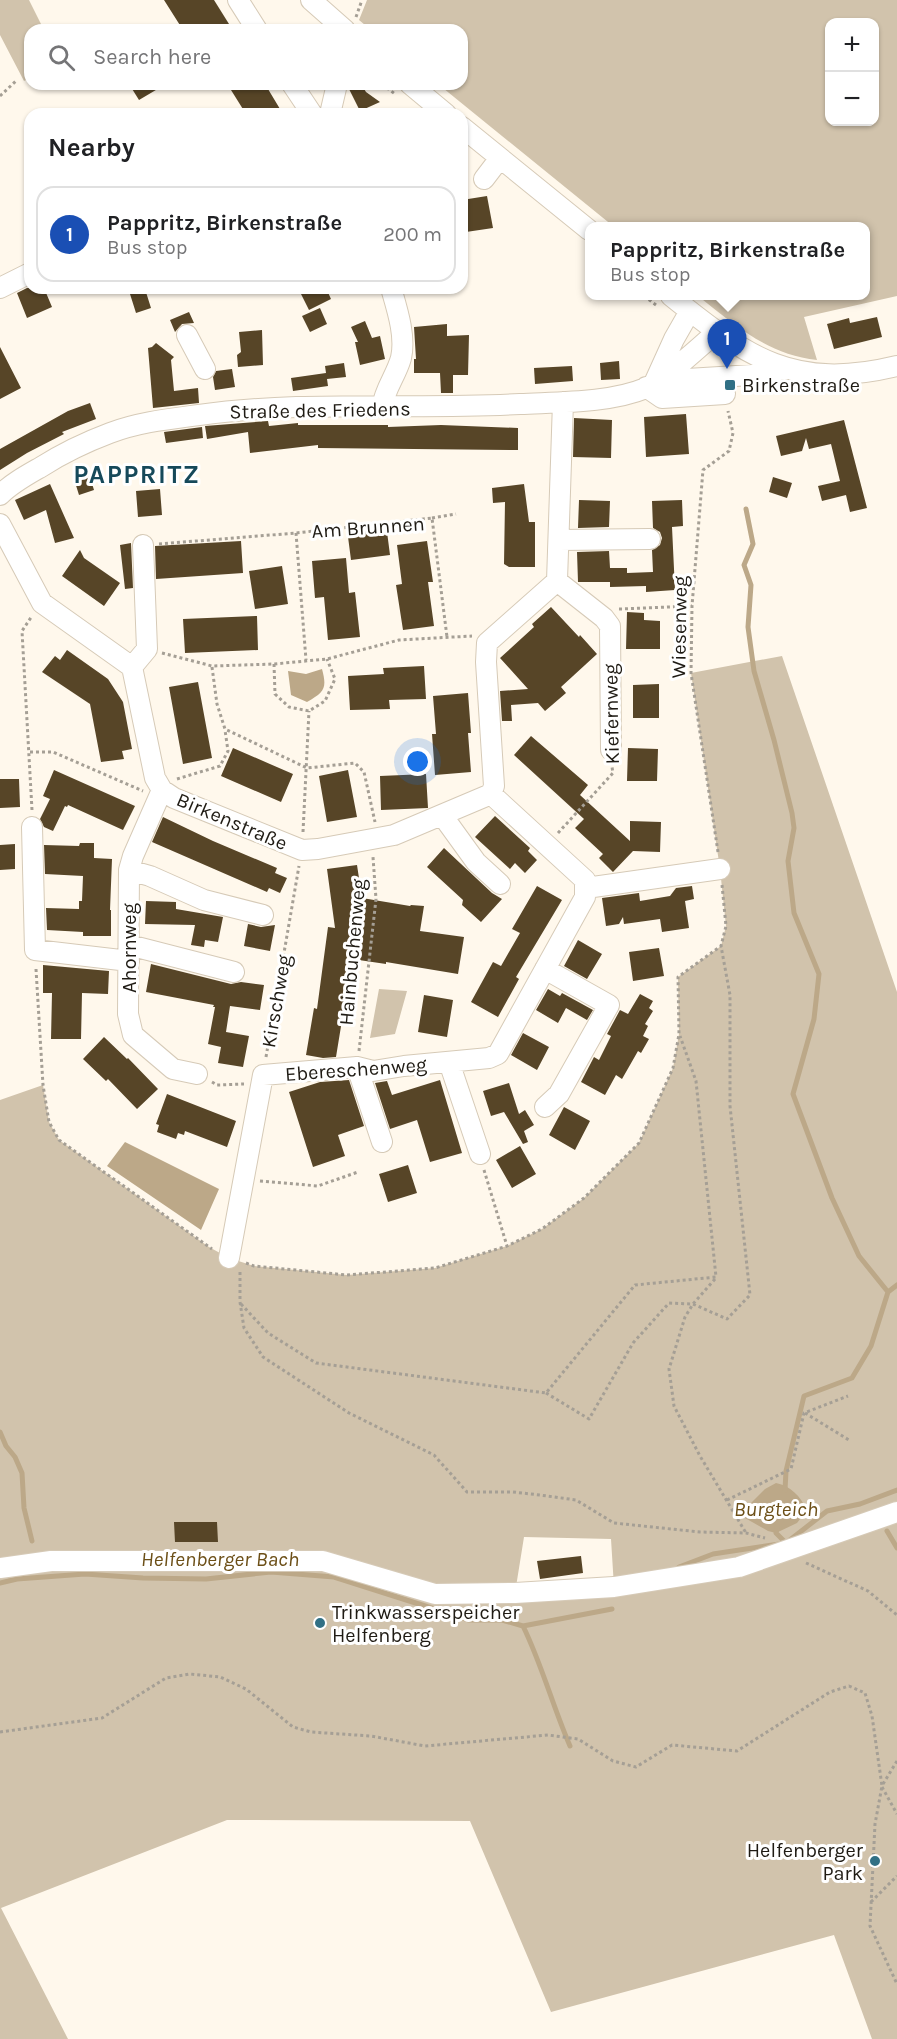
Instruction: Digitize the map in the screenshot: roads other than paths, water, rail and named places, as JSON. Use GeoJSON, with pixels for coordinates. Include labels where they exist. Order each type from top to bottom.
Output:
{"type":"FeatureCollection","features":[{"type":"Feature","properties":{"kind":"street"},"geometry":{"type":"LineString","coordinates":[[238,0],[253,24]]}},
{"type":"Feature","properties":{"kind":"street"},"geometry":{"type":"LineString","coordinates":[[311,0],[338,24]]}},
{"type":"Feature","properties":{"kind":"street"},"geometry":{"type":"LineString","coordinates":[[296,90],[308,108]]}},
{"type":"Feature","properties":{"kind":"street"},"geometry":{"type":"LineString","coordinates":[[331,108],[336,90]]}},
{"type":"Feature","properties":{"kind":"street"},"geometry":{"type":"LineString","coordinates":[[417,90],[439,108]]}},
{"type":"Feature","properties":{"kind":"street"},"geometry":{"type":"LineString","coordinates":[[468,132],[585,227]]}},
{"type":"Feature","properties":{"kind":"street"},"geometry":{"type":"LineString","coordinates":[[484,179],[501,158]]}},
{"type":"Feature","properties":{"kind":"street"},"geometry":{"type":"LineString","coordinates":[[0,288],[24,276]]}},
{"type":"Feature","properties":{"kind":"street"},"geometry":{"type":"LineString","coordinates":[[382,406],[386,390],[401,356],[402,339],[394,294]]}},
{"type":"Feature","properties":{"kind":"street"},"geometry":{"type":"LineString","coordinates":[[676,300],[717,332],[762,360],[784,368],[838,375],[878,371],[897,366]]}},
{"type":"Feature","properties":{"kind":"street"},"geometry":{"type":"LineString","coordinates":[[651,384],[690,311]]}},
{"type":"Feature","properties":{"kind":"street","name":"Straße des Friedens"},"geometry":{"type":"LineString","coordinates":[[0,495],[26,476],[82,444],[112,432],[149,422],[236,410],[304,406],[470,407],[563,402],[615,396],[651,384],[717,332]]}},
{"type":"Feature","properties":{"kind":"street"},"geometry":{"type":"LineString","coordinates":[[187,335],[205,369]]}},
{"type":"Feature","properties":{"kind":"street"},"geometry":{"type":"LineString","coordinates":[[651,384],[769,374],[784,368]]}},
{"type":"Feature","properties":{"kind":"street"},"geometry":{"type":"LineString","coordinates":[[651,384],[662,398],[725,394]]}},
{"type":"Feature","properties":{"kind":"street"},"geometry":{"type":"LineString","coordinates":[[563,402],[557,581],[487,643],[486,662],[494,786],[491,794],[585,880],[586,888],[720,868]]}},
{"type":"Feature","properties":{"kind":"street"},"geometry":{"type":"LineString","coordinates":[[0,524],[42,603],[132,667],[147,649],[143,545]]}},
{"type":"Feature","properties":{"kind":"street"},"geometry":{"type":"LineString","coordinates":[[559,540],[650,539]]}},
{"type":"Feature","properties":{"kind":"street","name":"Kiefernweg"},"geometry":{"type":"LineString","coordinates":[[557,581],[604,618],[610,626],[610,750]]}},
{"type":"Feature","properties":{"kind":"street","name":"Birkenstraße"},"geometry":{"type":"LineString","coordinates":[[132,667],[160,794],[302,850],[394,835],[491,794]]}},
{"type":"Feature","properties":{"kind":"street","name":"Ahornweg"},"geometry":{"type":"LineString","coordinates":[[160,794],[129,870],[128,1014],[133,1035],[172,1069],[197,1074]]}},
{"type":"Feature","properties":{"kind":"street"},"geometry":{"type":"LineString","coordinates":[[442,815],[476,862],[500,884]]}},
{"type":"Feature","properties":{"kind":"street"},"geometry":{"type":"LineString","coordinates":[[32,827],[35,950],[129,953],[234,972]]}},
{"type":"Feature","properties":{"kind":"street"},"geometry":{"type":"LineString","coordinates":[[129,870],[150,876],[204,900],[264,915]]}},
{"type":"Feature","properties":{"kind":"street","name":"Ebereschenweg"},"geometry":{"type":"LineString","coordinates":[[263,1075],[357,1067],[373,1071],[489,1058],[498,1054],[585,897],[586,888]]}},
{"type":"Feature","properties":{"kind":"street"},"geometry":{"type":"LineString","coordinates":[[545,969],[609,1005],[559,1094],[545,1107]]}},
{"type":"Feature","properties":{"kind":"street","name":"Ebereschenweg"},"geometry":{"type":"LineString","coordinates":[[449,1062],[480,1154]]}},
{"type":"Feature","properties":{"kind":"street"},"geometry":{"type":"LineString","coordinates":[[357,1067],[382,1142]]}},
{"type":"Feature","properties":{"kind":"street","name":"Kirschweg"},"geometry":{"type":"LineString","coordinates":[[234,1259],[243,1180],[263,1075]]}},
{"type":"Feature","properties":{"kind":"street"},"geometry":{"type":"LineString","coordinates":[[0,1568],[51,1561],[323,1561],[435,1594],[515,1593],[603,1588],[739,1567],[897,1512]]}},
{"type":"Feature","properties":{"kind":"water"},"geometry":{"type":"Polygon","coordinates":[[[322,669],[324,685],[318,695],[307,702],[291,695],[288,671],[306,674],[322,669]]]}},
{"type":"Feature","properties":{"kind":"water"},"geometry":{"type":"Polygon","coordinates":[[[125,1142],[219,1189],[201,1230],[107,1166],[125,1142]]]}},
{"type":"Feature","properties":{"kind":"water","name":"Burgteich"},"geometry":{"type":"Polygon","coordinates":[[[776,1483],[795,1492],[807,1510],[797,1523],[776,1533],[745,1518],[744,1510],[765,1489],[776,1483]]]}},
{"type":"Feature","properties":{"kind":"waterway"},"geometry":{"type":"LineString","coordinates":[[746,509],[753,544],[744,565],[751,585],[748,627],[754,671],[792,813],[794,828],[788,861],[794,913],[819,974],[814,1019],[793,1094],[832,1198],[859,1256],[888,1292]]}},
{"type":"Feature","properties":{"kind":"waterway"},"geometry":{"type":"LineString","coordinates":[[785,1490],[786,1471],[804,1396],[852,1378],[871,1346],[888,1292],[897,1285]]}},
{"type":"Feature","properties":{"kind":"waterway"},"geometry":{"type":"LineString","coordinates":[[0,1432],[22,1473],[24,1508],[32,1541]]}},
{"type":"Feature","properties":{"kind":"waterway","name":"Helfenberger Bach"},"geometry":{"type":"LineString","coordinates":[[679,1567],[713,1554],[786,1543],[827,1511],[860,1504],[897,1490]]}},
{"type":"Feature","properties":{"kind":"waterway"},"geometry":{"type":"LineString","coordinates":[[777,1526],[776,1533],[786,1543]]}},
{"type":"Feature","properties":{"kind":"waterway"},"geometry":{"type":"LineString","coordinates":[[887,1531],[897,1548]]}},
{"type":"Feature","properties":{"kind":"waterway","name":"Helfenberger Bach"},"geometry":{"type":"LineString","coordinates":[[0,1583],[17,1579],[85,1574],[206,1579],[271,1572],[334,1577],[469,1620],[502,1620],[523,1626],[612,1609]]}},
{"type":"Feature","properties":{"kind":"waterway"},"geometry":{"type":"LineString","coordinates":[[523,1626],[570,1746]]}},
{"type":"Feature","properties":{"kind":"place","name":"Pappritz, Birkenstraße"},"geometry":{"type":"Point","coordinates":[727,369]}},
{"type":"Feature","properties":{"kind":"place","name":"Birkenstraße"},"geometry":{"type":"Point","coordinates":[730,385]}},
{"type":"Feature","properties":{"kind":"place","name":"Trinkwasserspeicher Helfenberg"},"geometry":{"type":"Point","coordinates":[320,1623]}},
{"type":"Feature","properties":{"kind":"place","name":"Helfenberger Park"},"geometry":{"type":"Point","coordinates":[875,1861]}},
{"type":"Feature","properties":{"kind":"district","name":"PAPPRITZ"},"geometry":{"type":"Point","coordinates":[137,474]}}]}
